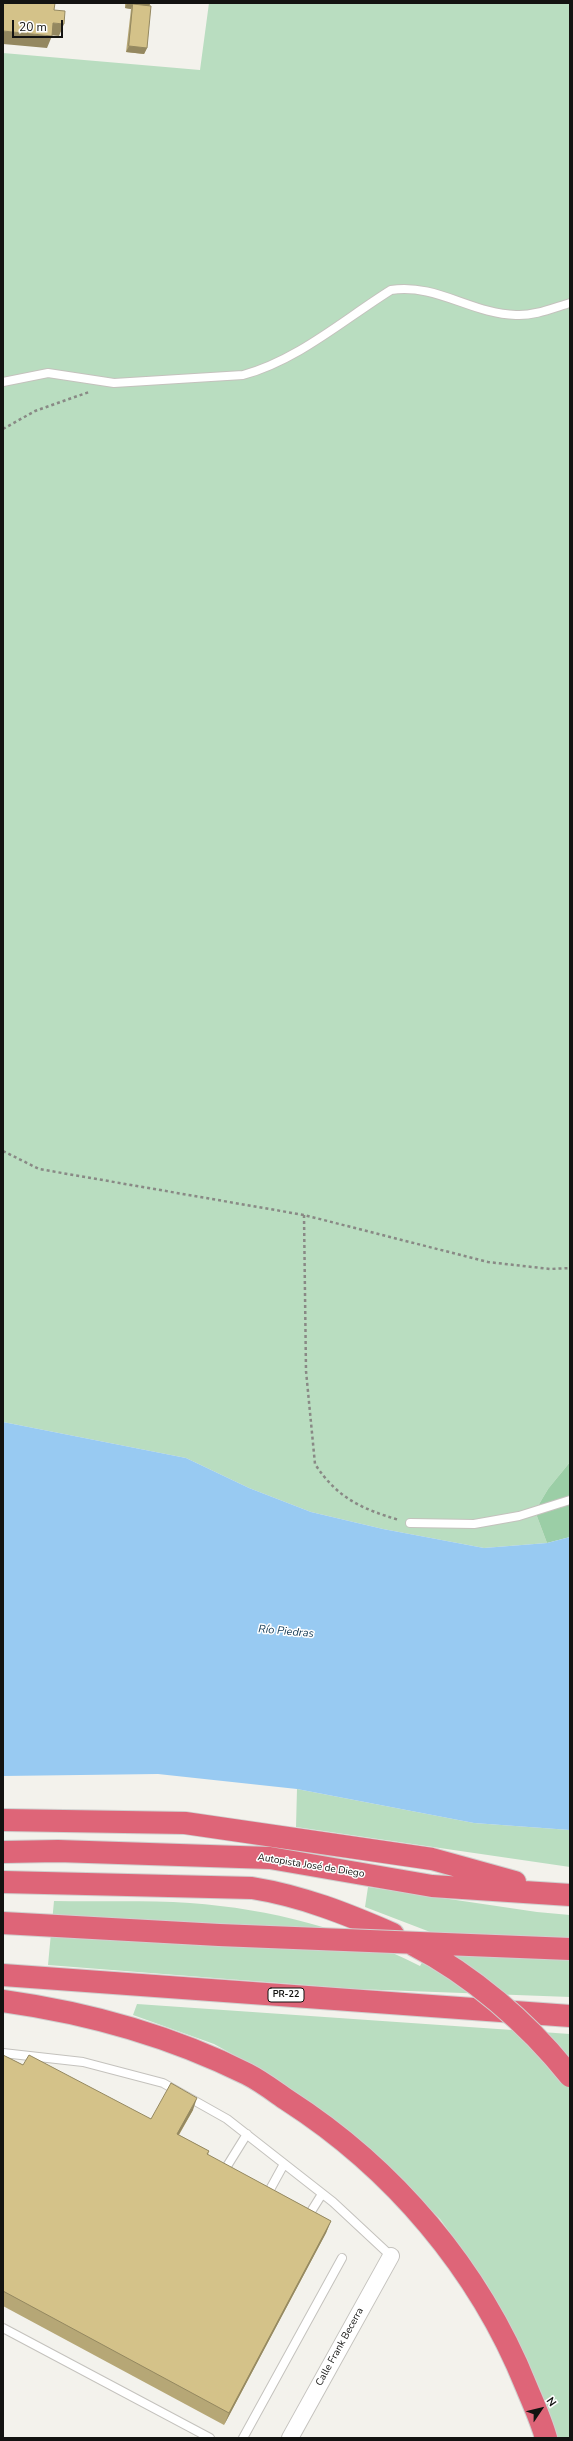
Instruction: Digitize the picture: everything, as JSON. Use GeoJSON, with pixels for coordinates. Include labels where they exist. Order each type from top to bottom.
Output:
{"type":"FeatureCollection","features":[{"type":"Feature","properties":{"kind":"highway"},"geometry":{"type":"LineString","coordinates":[[3,1820],[185,1823],[432,1859],[564,1894]]}},
{"type":"Feature","properties":{"kind":"highway","name":"Autopista José de Diego"},"geometry":{"type":"LineString","coordinates":[[3,1852],[58,1851],[270,1858],[432,1886],[564,1894]]}},
{"type":"Feature","properties":{"kind":"highway"},"geometry":{"type":"LineString","coordinates":[[3,1882],[252,1888],[285,1894],[340,1911],[393,1934],[447,1964],[486,1993],[526,2028],[570,2076]]}},
{"type":"Feature","properties":{"kind":"highway"},"geometry":{"type":"LineString","coordinates":[[3,1923],[219,1935],[570,1949]]}},
{"type":"Feature","properties":{"kind":"highway","name":"PR-22"},"geometry":{"type":"LineString","coordinates":[[3,1975],[570,2016]]}},
{"type":"Feature","properties":{"kind":"highway"},"geometry":{"type":"LineString","coordinates":[[3,2000],[63,2009],[167,2038],[248,2074],[309,2114],[370,2164],[423,2217],[454,2257],[486,2305],[516,2362],[546,2438]]}},
{"type":"Feature","properties":{"kind":"street","name":"Calle Frank Becerra"},"geometry":{"type":"LineString","coordinates":[[290,2438],[391,2256]]}},
{"type":"Feature","properties":{"kind":"lane"},"geometry":{"type":"LineString","coordinates":[[3,382],[48,373],[114,383],[243,375],[262,370],[312,343],[391,290],[404,288],[428,291],[484,310],[516,315],[535,313],[570,303]]}},
{"type":"Feature","properties":{"kind":"lane"},"geometry":{"type":"LineString","coordinates":[[410,1523],[474,1524],[519,1516],[570,1500]]}},
{"type":"Feature","properties":{"kind":"lane"},"geometry":{"type":"LineString","coordinates":[[3,2053],[83,2062],[163,2083],[227,2119],[247,2134],[322,2194],[391,2256]]}},
{"type":"Feature","properties":{"kind":"lane"},"geometry":{"type":"LineString","coordinates":[[224,2171],[247,2134]]}},
{"type":"Feature","properties":{"kind":"lane"},"geometry":{"type":"LineString","coordinates":[[267,2195],[284,2164]]}},
{"type":"Feature","properties":{"kind":"lane"},"geometry":{"type":"LineString","coordinates":[[306,2218],[322,2194]]}},
{"type":"Feature","properties":{"kind":"lane"},"geometry":{"type":"LineString","coordinates":[[243,2438],[342,2258]]}},
{"type":"Feature","properties":{"kind":"lane"},"geometry":{"type":"LineString","coordinates":[[3,2328],[210,2438]]}},
{"type":"Feature","properties":{"kind":"path"},"geometry":{"type":"LineString","coordinates":[[3,429],[35,411],[114,383]]}},
{"type":"Feature","properties":{"kind":"path"},"geometry":{"type":"LineString","coordinates":[[3,1151],[39,1169],[304,1215],[488,1262],[550,1269],[570,1268]]}},
{"type":"Feature","properties":{"kind":"path"},"geometry":{"type":"LineString","coordinates":[[304,1215],[306,1371],[315,1464],[322,1476],[341,1494],[366,1510],[410,1523]]}},
{"type":"Feature","properties":{"kind":"green space"},"geometry":{"type":"Polygon","coordinates":[[[209,3],[570,3],[570,1462],[548,1489],[535,1511],[547,1543],[484,1548],[383,1529],[311,1512],[249,1488],[186,1458],[3,1422],[3,53],[200,70],[209,3]]]}},
{"type":"Feature","properties":{"kind":"green space"},"geometry":{"type":"Polygon","coordinates":[[[570,1462],[570,1537],[547,1543],[535,1511],[548,1489],[570,1462]]]}},
{"type":"Feature","properties":{"kind":"green space"},"geometry":{"type":"Polygon","coordinates":[[[297,1789],[474,1823],[570,1830],[570,1867],[296,1827],[297,1789]]]}},
{"type":"Feature","properties":{"kind":"green space"},"geometry":{"type":"Polygon","coordinates":[[[368,1887],[537,1912],[570,1915],[570,1997],[355,1989],[48,1965],[54,1901],[139,1901],[220,1906],[279,1916],[337,1931],[365,1941],[420,1966],[438,1935],[365,1907],[368,1887]]]}},
{"type":"Feature","properties":{"kind":"green space"},"geometry":{"type":"Polygon","coordinates":[[[137,2004],[570,2034],[570,2438],[557,2438],[527,2359],[486,2283],[440,2219],[372,2155],[270,2075],[214,2044],[133,2015],[137,2004]]]}},
{"type":"Feature","properties":{"kind":"water","name":"Río Piedras"},"geometry":{"type":"Polygon","coordinates":[[[3,1422],[186,1458],[249,1488],[311,1512],[383,1529],[484,1548],[547,1543],[570,1537],[570,1830],[474,1823],[297,1789],[158,1774],[3,1776],[3,1422]]]}},
{"type":"Feature","properties":{"kind":"building"},"geometry":{"type":"Polygon","coordinates":[[[3,3],[55,3],[54,10],[65,11],[64,24],[53,23],[52,36],[3,31],[3,3]]]}},
{"type":"Feature","properties":{"kind":"building"},"geometry":{"type":"Polygon","coordinates":[[[133,4],[151,6],[147,48],[129,46],[133,4]]]}},
{"type":"Feature","properties":{"kind":"building"},"geometry":{"type":"Polygon","coordinates":[[[3,2055],[23,2065],[29,2055],[151,2119],[171,2083],[197,2098],[177,2134],[209,2151],[207,2154],[331,2221],[229,2413],[3,2291],[3,2055]]]}}]}
